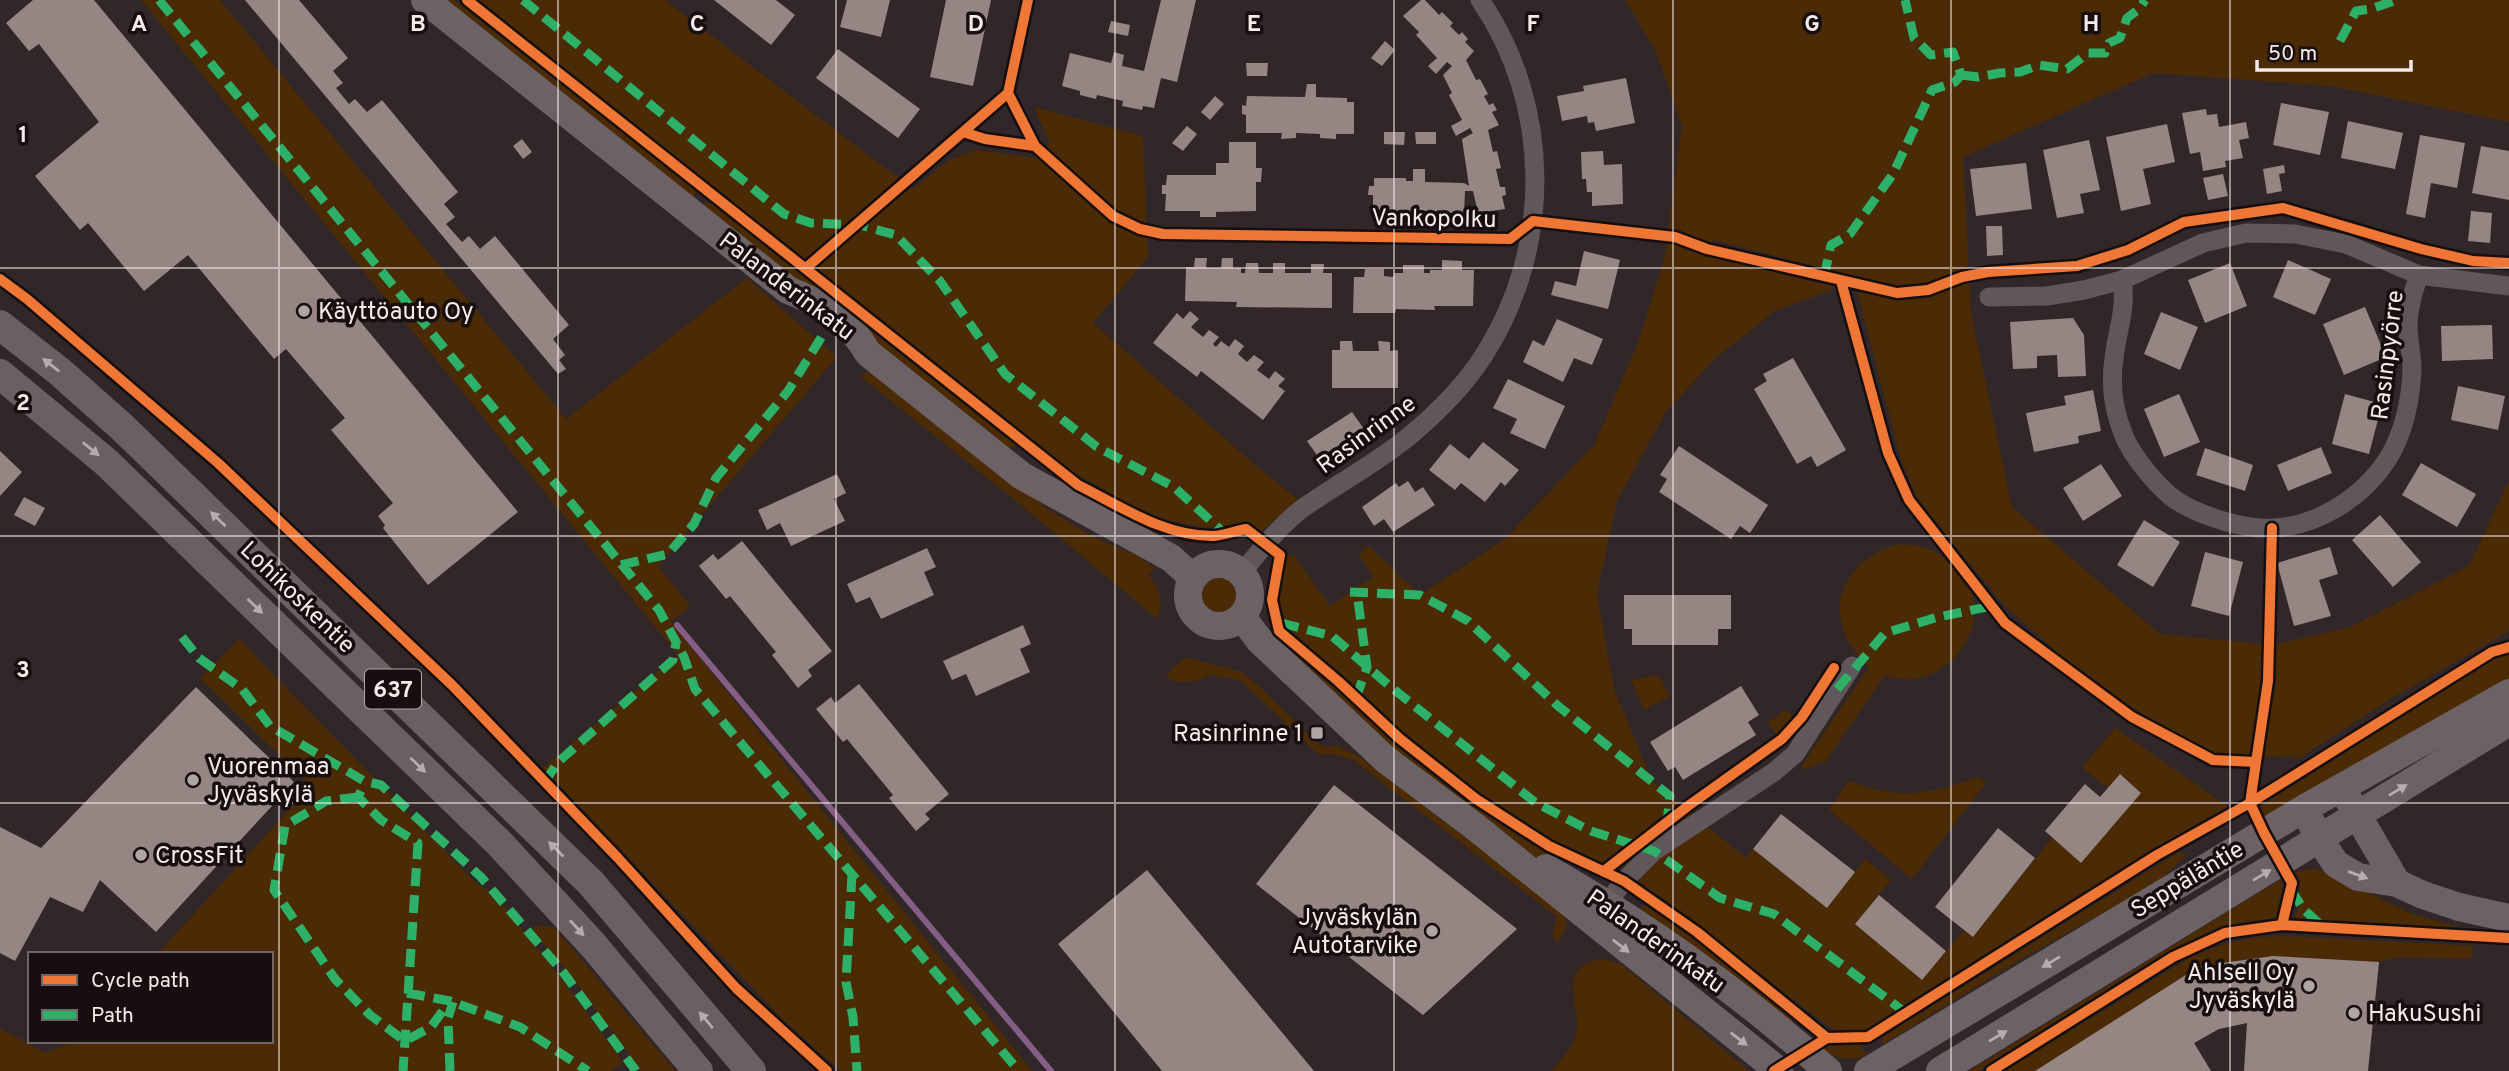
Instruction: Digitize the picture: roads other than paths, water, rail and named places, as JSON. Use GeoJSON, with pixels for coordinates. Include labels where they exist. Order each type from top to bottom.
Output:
{"type":"FeatureCollection","features":[{"type":"Feature","properties":{"kind":"main road","name":"Lohikoskentie"},"geometry":{"type":"LineString","coordinates":[[0,325],[60,372],[123,428],[592,883],[751,1071]]}},
{"type":"Feature","properties":{"kind":"main road","name":"Lohikoskentie"},"geometry":{"type":"LineString","coordinates":[[0,374],[106,462],[500,844],[593,946],[698,1071]]}},
{"type":"Feature","properties":{"kind":"street","name":"Palanderinkatu"},"geometry":{"type":"LineString","coordinates":[[425,0],[788,290],[815,300],[837,317],[859,338],[868,353],[1022,476],[1171,558],[1193,578]]}},
{"type":"Feature","properties":{"kind":"street","name":"Rasinrinne"},"geometry":{"type":"LineString","coordinates":[[1242,573],[1265,543],[1298,512],[1411,435],[1442,407],[1484,356],[1508,311],[1520,278],[1533,221],[1536,164],[1532,128],[1516,67],[1480,0]]}},
{"type":"Feature","properties":{"kind":"street"},"geometry":{"type":"LineString","coordinates":[[1989,297],[2047,296],[2084,290],[2122,280],[2203,243],[2246,233],[2295,234],[2346,244],[2419,275],[2509,286]]}},
{"type":"Feature","properties":{"kind":"street","name":"Rasinpyörre"},"geometry":{"type":"LineString","coordinates":[[2122,280],[2125,294],[2124,314],[2114,359],[2113,395],[2124,438],[2147,473],[2176,501],[2227,523],[2272,528],[2306,521],[2335,509],[2361,491],[2388,459],[2406,417],[2412,369],[2408,326],[2410,301],[2419,275]]}},
{"type":"Feature","properties":{"kind":"street"},"geometry":{"type":"LineString","coordinates":[[1216,564],[1226,564],[1242,573],[1247,582],[1250,600],[1242,617],[1225,626],[1215,626],[1198,618],[1188,599],[1189,588],[1199,571],[1216,564]]}},
{"type":"Feature","properties":{"kind":"street","name":"Palanderinkatu"},"geometry":{"type":"LineString","coordinates":[[1242,617],[1264,645],[1385,759],[1474,826],[1599,913],[1698,967],[1828,1071]]}},
{"type":"Feature","properties":{"kind":"street"},"geometry":{"type":"LineString","coordinates":[[1599,913],[1624,881],[1654,850],[1774,772],[1795,754],[1852,666]]}},
{"type":"Feature","properties":{"kind":"street","name":"Seppäläntie"},"geometry":{"type":"LineString","coordinates":[[1868,1071],[2305,808],[2509,693]]}},
{"type":"Feature","properties":{"kind":"street","name":"Seppäläntie"},"geometry":{"type":"LineString","coordinates":[[1940,1071],[2509,722]]}},
{"type":"Feature","properties":{"kind":"street"},"geometry":{"type":"LineString","coordinates":[[2341,788],[2397,883]]}},
{"type":"Feature","properties":{"kind":"street"},"geometry":{"type":"LineString","coordinates":[[2305,808],[2319,839],[2336,864],[2357,877],[2397,883],[2459,907],[2509,918]]}},
{"type":"Feature","properties":{"kind":"street","name":"Palanderinkatu"},"geometry":{"type":"LineString","coordinates":[[1599,913],[1779,1071]]}},
{"type":"Feature","properties":{"kind":"waterway"},"geometry":{"type":"LineString","coordinates":[[677,625],[1051,1071]]}},
{"type":"Feature","properties":{"kind":"place","name":"Käyttöauto Oy"},"geometry":{"type":"Point","coordinates":[304,311]}},
{"type":"Feature","properties":{"kind":"place","name":"Rasinrinne 1"},"geometry":{"type":"Point","coordinates":[1317,733]}},
{"type":"Feature","properties":{"kind":"place","name":"Vuorenmaa Jyväskylä"},"geometry":{"type":"Point","coordinates":[193,780]}},
{"type":"Feature","properties":{"kind":"place","name":"CrossFit"},"geometry":{"type":"Point","coordinates":[141,855]}},
{"type":"Feature","properties":{"kind":"place","name":"Jyväskylän Autotarvike"},"geometry":{"type":"Point","coordinates":[1432,931]}},
{"type":"Feature","properties":{"kind":"place","name":"Ahlsell Oy Jyväskylä"},"geometry":{"type":"Point","coordinates":[2309,986]}},
{"type":"Feature","properties":{"kind":"place","name":"HakuSushi"},"geometry":{"type":"Point","coordinates":[2354,1013]}}]}
